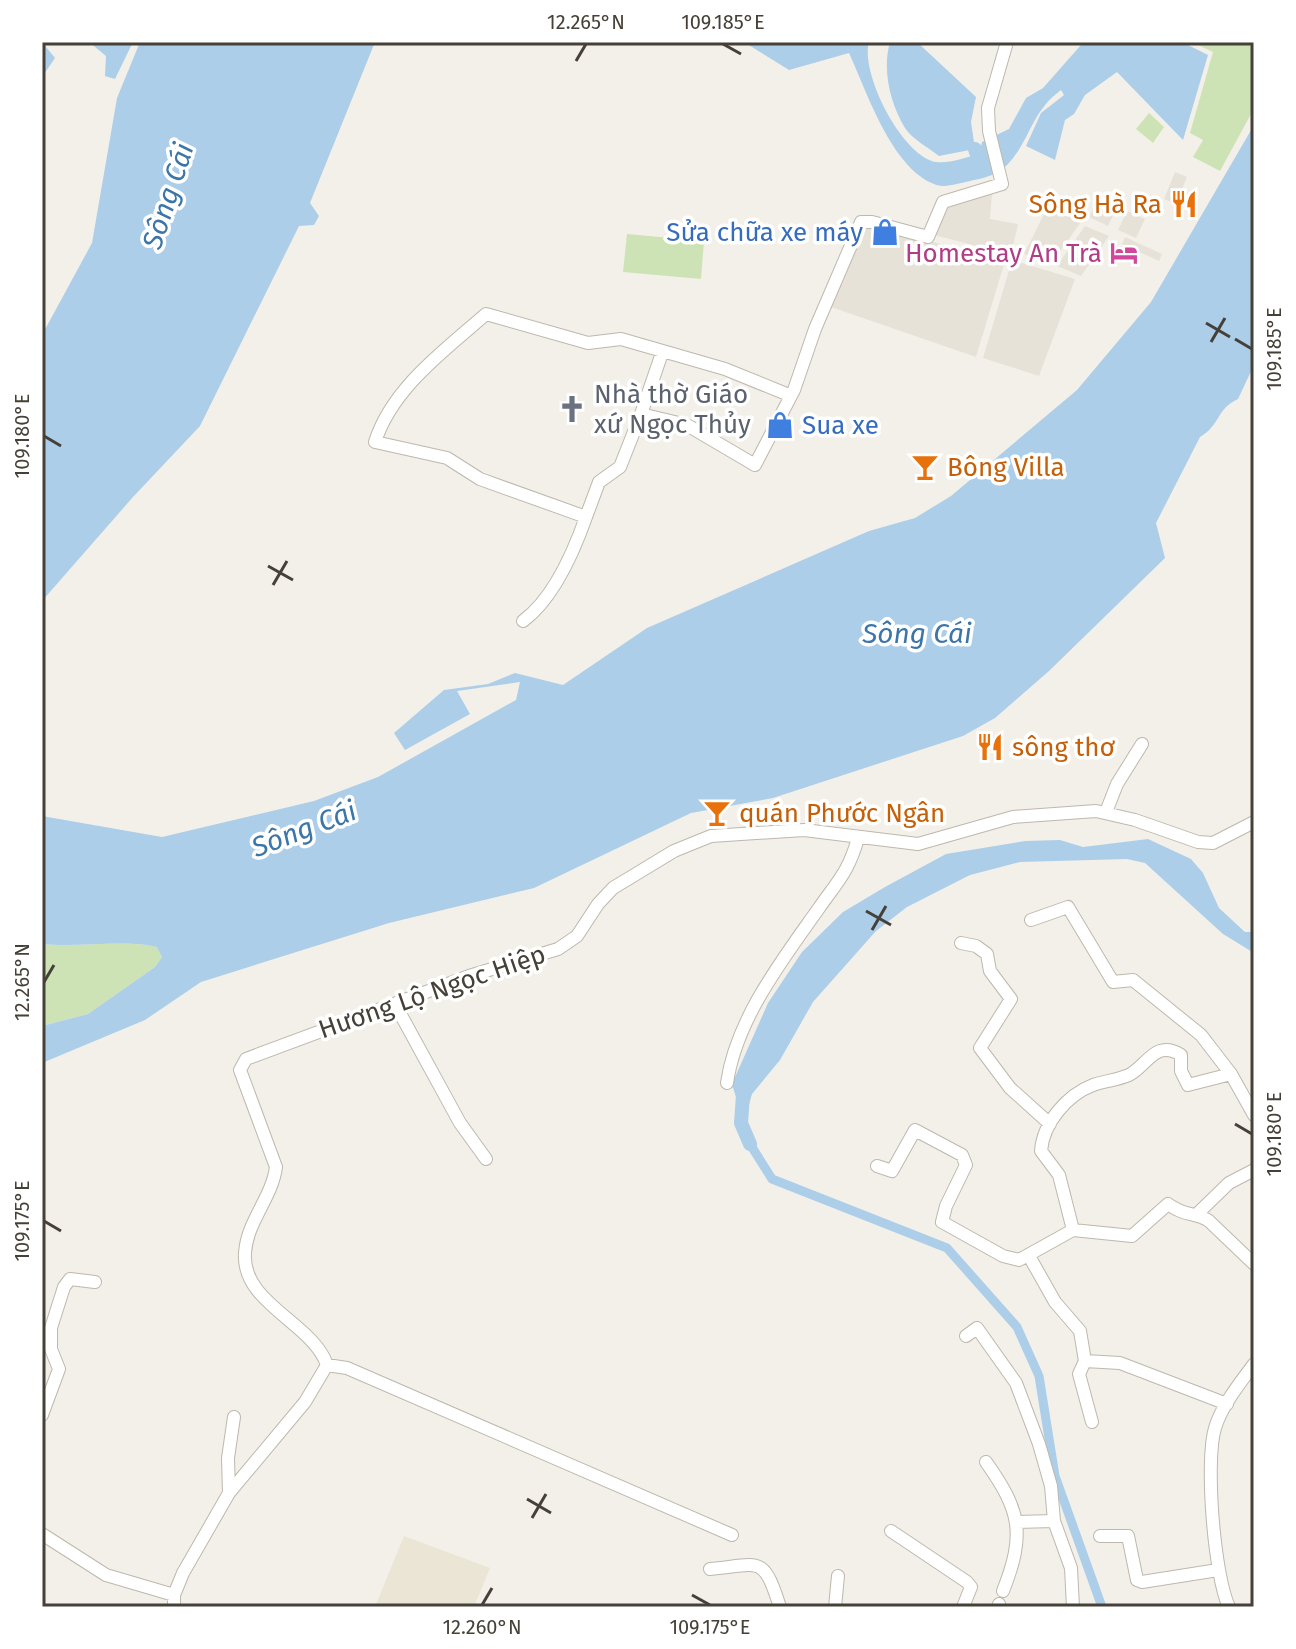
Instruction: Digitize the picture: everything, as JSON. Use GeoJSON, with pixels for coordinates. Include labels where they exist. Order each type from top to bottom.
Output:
{"type":"FeatureCollection","features":[{"type":"Feature","properties":{"kind":"street"},"geometry":{"type":"LineString","coordinates":[[641,414],[687,425],[755,465],[789,395],[861,222],[872,222],[928,237],[943,202],[998,188],[1002,184],[989,131],[989,98],[1007,42]]}},
{"type":"Feature","properties":{"kind":"street"},"geometry":{"type":"LineString","coordinates":[[586,517],[480,479],[447,458],[375,442],[391,405],[435,358],[486,314],[588,343],[621,339],[725,369],[789,395]]}},
{"type":"Feature","properties":{"kind":"street"},"geometry":{"type":"LineString","coordinates":[[523,621],[547,593],[575,547],[599,482],[620,467],[662,353]]}},
{"type":"Feature","properties":{"kind":"street"},"geometry":{"type":"LineString","coordinates":[[1106,812],[1117,784],[1142,744]]}},
{"type":"Feature","properties":{"kind":"street","name":"Hương Lộ Ngọc Hiệp"},"geometry":{"type":"LineString","coordinates":[[327,1365],[304,1336],[254,1285],[244,1258],[249,1231],[276,1167],[240,1070],[256,1053],[396,1006],[469,976],[558,949],[577,936],[613,888],[702,839],[789,829],[918,844],[1032,814],[1106,812],[1198,842],[1213,843],[1254,822]]}},
{"type":"Feature","properties":{"kind":"street"},"geometry":{"type":"LineString","coordinates":[[727,1083],[734,1051],[749,1019],[822,904],[845,877],[858,838]]}},
{"type":"Feature","properties":{"kind":"street"},"geometry":{"type":"LineString","coordinates":[[1031,920],[1068,907],[1113,982],[1133,980],[1201,1035],[1231,1074],[1254,1115]]}},
{"type":"Feature","properties":{"kind":"street"},"geometry":{"type":"LineString","coordinates":[[961,943],[972,944],[987,954],[990,971],[1011,999],[980,1048],[1010,1088],[1050,1124]]}},
{"type":"Feature","properties":{"kind":"street"},"geometry":{"type":"LineString","coordinates":[[396,1006],[460,1123],[486,1159]]}},
{"type":"Feature","properties":{"kind":"street"},"geometry":{"type":"LineString","coordinates":[[1073,1230],[1059,1175],[1041,1151],[1050,1124],[1073,1096],[1134,1072],[1142,1060],[1156,1051],[1181,1055],[1181,1071],[1188,1085],[1231,1074]]}},
{"type":"Feature","properties":{"kind":"street"},"geometry":{"type":"LineString","coordinates":[[877,1166],[892,1171],[911,1133],[921,1131],[967,1160],[942,1222],[1011,1259],[1029,1256],[1073,1230],[1132,1236],[1168,1204],[1182,1214],[1196,1215],[1214,1225],[1254,1264]]}},
{"type":"Feature","properties":{"kind":"street"},"geometry":{"type":"LineString","coordinates":[[1196,1215],[1229,1183],[1254,1170]]}},
{"type":"Feature","properties":{"kind":"street"},"geometry":{"type":"LineString","coordinates":[[1029,1256],[1055,1302],[1080,1331],[1085,1361],[1080,1383],[1092,1422]]}},
{"type":"Feature","properties":{"kind":"street"},"geometry":{"type":"LineString","coordinates":[[42,1415],[59,1369],[50,1340],[64,1287],[70,1279],[95,1282]]}},
{"type":"Feature","properties":{"kind":"street"},"geometry":{"type":"LineString","coordinates":[[966,1336],[977,1328],[1016,1383],[1045,1462],[1054,1521],[1071,1568],[1073,1607]]}},
{"type":"Feature","properties":{"kind":"street"},"geometry":{"type":"LineString","coordinates":[[1085,1361],[1120,1363],[1227,1404]]}},
{"type":"Feature","properties":{"kind":"street"},"geometry":{"type":"LineString","coordinates":[[1229,1607],[1218,1570],[1210,1458],[1214,1430],[1254,1364]]}},
{"type":"Feature","properties":{"kind":"street"},"geometry":{"type":"LineString","coordinates":[[42,1534],[106,1575],[174,1601],[229,1493],[305,1402],[327,1365],[347,1368],[732,1535]]}},
{"type":"Feature","properties":{"kind":"street"},"geometry":{"type":"LineString","coordinates":[[229,1493],[228,1458],[234,1417]]}},
{"type":"Feature","properties":{"kind":"street"},"geometry":{"type":"LineString","coordinates":[[986,1462],[1010,1496],[1016,1522],[1009,1574],[1000,1600]]}},
{"type":"Feature","properties":{"kind":"street"},"geometry":{"type":"LineString","coordinates":[[1016,1522],[1054,1521]]}},
{"type":"Feature","properties":{"kind":"street"},"geometry":{"type":"LineString","coordinates":[[891,1531],[967,1582],[971,1587],[963,1607]]}},
{"type":"Feature","properties":{"kind":"street"},"geometry":{"type":"LineString","coordinates":[[1100,1536],[1128,1536],[1137,1580],[1142,1582],[1218,1570]]}},
{"type":"Feature","properties":{"kind":"street"},"geometry":{"type":"LineString","coordinates":[[710,1569],[756,1565],[764,1568],[770,1573],[780,1607]]}},
{"type":"Feature","properties":{"kind":"street"},"geometry":{"type":"LineString","coordinates":[[835,1607],[838,1576]]}},
{"type":"Feature","properties":{"kind":"shaded area"},"geometry":{"type":"Polygon","coordinates":[[[1175,172],[1187,177],[1176,204],[1164,199],[1175,172]]]}},
{"type":"Feature","properties":{"kind":"shaded area"},"geometry":{"type":"Polygon","coordinates":[[[992,193],[990,219],[1018,224],[1011,255],[934,235],[943,206],[992,193]]]}},
{"type":"Feature","properties":{"kind":"shaded area"},"geometry":{"type":"Polygon","coordinates":[[[1098,198],[1117,207],[1108,226],[1089,217],[1098,198]]]}},
{"type":"Feature","properties":{"kind":"shaded area"},"geometry":{"type":"Polygon","coordinates":[[[1048,206],[1081,222],[1053,261],[1024,254],[1048,206]]]}},
{"type":"Feature","properties":{"kind":"shaded area"},"geometry":{"type":"Polygon","coordinates":[[[1127,211],[1145,219],[1136,238],[1118,230],[1127,211]]]}},
{"type":"Feature","properties":{"kind":"shaded area"},"geometry":{"type":"Polygon","coordinates":[[[865,224],[1005,261],[976,357],[831,307],[865,224]]]}},
{"type":"Feature","properties":{"kind":"shaded area"},"geometry":{"type":"Polygon","coordinates":[[[1085,226],[1109,236],[1081,276],[1057,266],[1085,226]]]}},
{"type":"Feature","properties":{"kind":"shaded area"},"geometry":{"type":"Polygon","coordinates":[[[1125,237],[1162,254],[1159,261],[1122,244],[1125,237]]]}},
{"type":"Feature","properties":{"kind":"shaded area"},"geometry":{"type":"Polygon","coordinates":[[[1012,260],[1075,279],[1039,376],[983,358],[1012,260]]]}},
{"type":"Feature","properties":{"kind":"shaded area"},"geometry":{"type":"Polygon","coordinates":[[[404,1536],[490,1568],[474,1607],[375,1607],[404,1536]]]}},
{"type":"Feature","properties":{"kind":"green space"},"geometry":{"type":"Polygon","coordinates":[[[1192,42],[1254,42],[1251,114],[1220,171],[1193,157],[1203,140],[1190,133],[1213,52],[1192,42]]]}},
{"type":"Feature","properties":{"kind":"green space"},"geometry":{"type":"Polygon","coordinates":[[[1149,113],[1164,127],[1153,143],[1136,129],[1149,113]]]}},
{"type":"Feature","properties":{"kind":"green space"},"geometry":{"type":"Polygon","coordinates":[[[627,234],[704,241],[701,279],[623,272],[627,234]]]}},
{"type":"Feature","properties":{"kind":"green space"},"geometry":{"type":"Polygon","coordinates":[[[42,944],[145,945],[158,947],[162,957],[155,967],[88,1014],[42,1026],[42,944]]]}},
{"type":"Feature","properties":{"kind":"water"},"geometry":{"type":"Polygon","coordinates":[[[42,42],[55,58],[42,77],[42,42]]]}},
{"type":"Feature","properties":{"kind":"water"},"geometry":{"type":"Polygon","coordinates":[[[89,42],[133,42],[115,79],[105,76],[106,56],[89,42]]]}},
{"type":"Feature","properties":{"kind":"water","name":"Sông Cái"},"geometry":{"type":"Polygon","coordinates":[[[140,42],[375,42],[310,203],[319,216],[314,225],[299,226],[200,426],[42,601],[42,335],[92,243],[117,98],[140,42]]]}},
{"type":"Feature","properties":{"kind":"water"},"geometry":{"type":"Polygon","coordinates":[[[744,42],[869,42],[871,73],[886,111],[910,145],[936,162],[979,154],[982,142],[1009,129],[1026,98],[1043,88],[1081,45],[1079,42],[1182,42],[1208,55],[1183,140],[1117,72],[1085,95],[1074,114],[1065,120],[1055,160],[1026,146],[1041,113],[1064,95],[1061,90],[1043,107],[1016,155],[1004,168],[986,177],[943,186],[919,175],[905,162],[882,127],[849,53],[789,70],[744,42]]]}},
{"type":"Feature","properties":{"kind":"water"},"geometry":{"type":"Polygon","coordinates":[[[890,42],[917,42],[976,97],[971,122],[975,149],[939,156],[908,132],[895,108],[889,86],[887,64],[890,42]]]}},
{"type":"Feature","properties":{"kind":"water","name":"Sông Cái"},"geometry":{"type":"Polygon","coordinates":[[[1254,125],[1254,365],[1238,399],[1200,437],[1156,523],[1165,558],[1049,671],[995,718],[963,736],[773,798],[691,813],[534,888],[389,923],[201,982],[145,1020],[42,1063],[42,1026],[88,1014],[155,967],[162,957],[157,947],[145,945],[42,944],[42,816],[162,837],[314,801],[378,777],[516,700],[520,682],[457,691],[470,714],[405,750],[394,733],[444,690],[488,684],[515,673],[563,685],[647,628],[869,531],[915,518],[951,496],[1077,390],[1151,302],[1254,125]]]}},
{"type":"Feature","properties":{"kind":"water"},"geometry":{"type":"Polygon","coordinates":[[[1148,839],[1191,859],[1203,873],[1219,908],[1245,932],[1254,932],[1254,953],[1223,934],[1145,863],[1127,859],[1020,862],[970,875],[907,907],[876,931],[813,1002],[780,1060],[752,1094],[747,1111],[750,1144],[732,1084],[768,1003],[802,952],[843,912],[946,854],[1025,841],[1060,840],[1083,847],[1148,839]]]}},
{"type":"Feature","properties":{"kind":"waterway"},"geometry":{"type":"LineString","coordinates":[[975,149],[981,167]]}},
{"type":"Feature","properties":{"kind":"waterway"},"geometry":{"type":"LineString","coordinates":[[743,1095],[741,1123],[750,1144]]}},
{"type":"Feature","properties":{"kind":"waterway"},"geometry":{"type":"LineString","coordinates":[[750,1144],[772,1179],[947,1248],[1017,1327],[1039,1376],[1055,1476],[1102,1607]]}},
{"type":"Feature","properties":{"kind":"place","name":"Sông Hà Ra"},"geometry":{"type":"Point","coordinates":[1184,204]}},
{"type":"Feature","properties":{"kind":"place","name":"Sửa chữa xe máy"},"geometry":{"type":"Point","coordinates":[885,232]}},
{"type":"Feature","properties":{"kind":"place","name":"Homestay An Trà"},"geometry":{"type":"Point","coordinates":[1124,253]}},
{"type":"Feature","properties":{"kind":"place","name":"Nhà thờ Giáo xứ Ngọc Thủy"},"geometry":{"type":"Point","coordinates":[572,409]}},
{"type":"Feature","properties":{"kind":"place","name":"Sua xe"},"geometry":{"type":"Point","coordinates":[780,425]}},
{"type":"Feature","properties":{"kind":"place","name":"Bông Villa"},"geometry":{"type":"Point","coordinates":[925,467]}},
{"type":"Feature","properties":{"kind":"place","name":"sông thơ"},"geometry":{"type":"Point","coordinates":[990,747]}},
{"type":"Feature","properties":{"kind":"place","name":"quán Phước Ngân"},"geometry":{"type":"Point","coordinates":[717,813]}}]}
